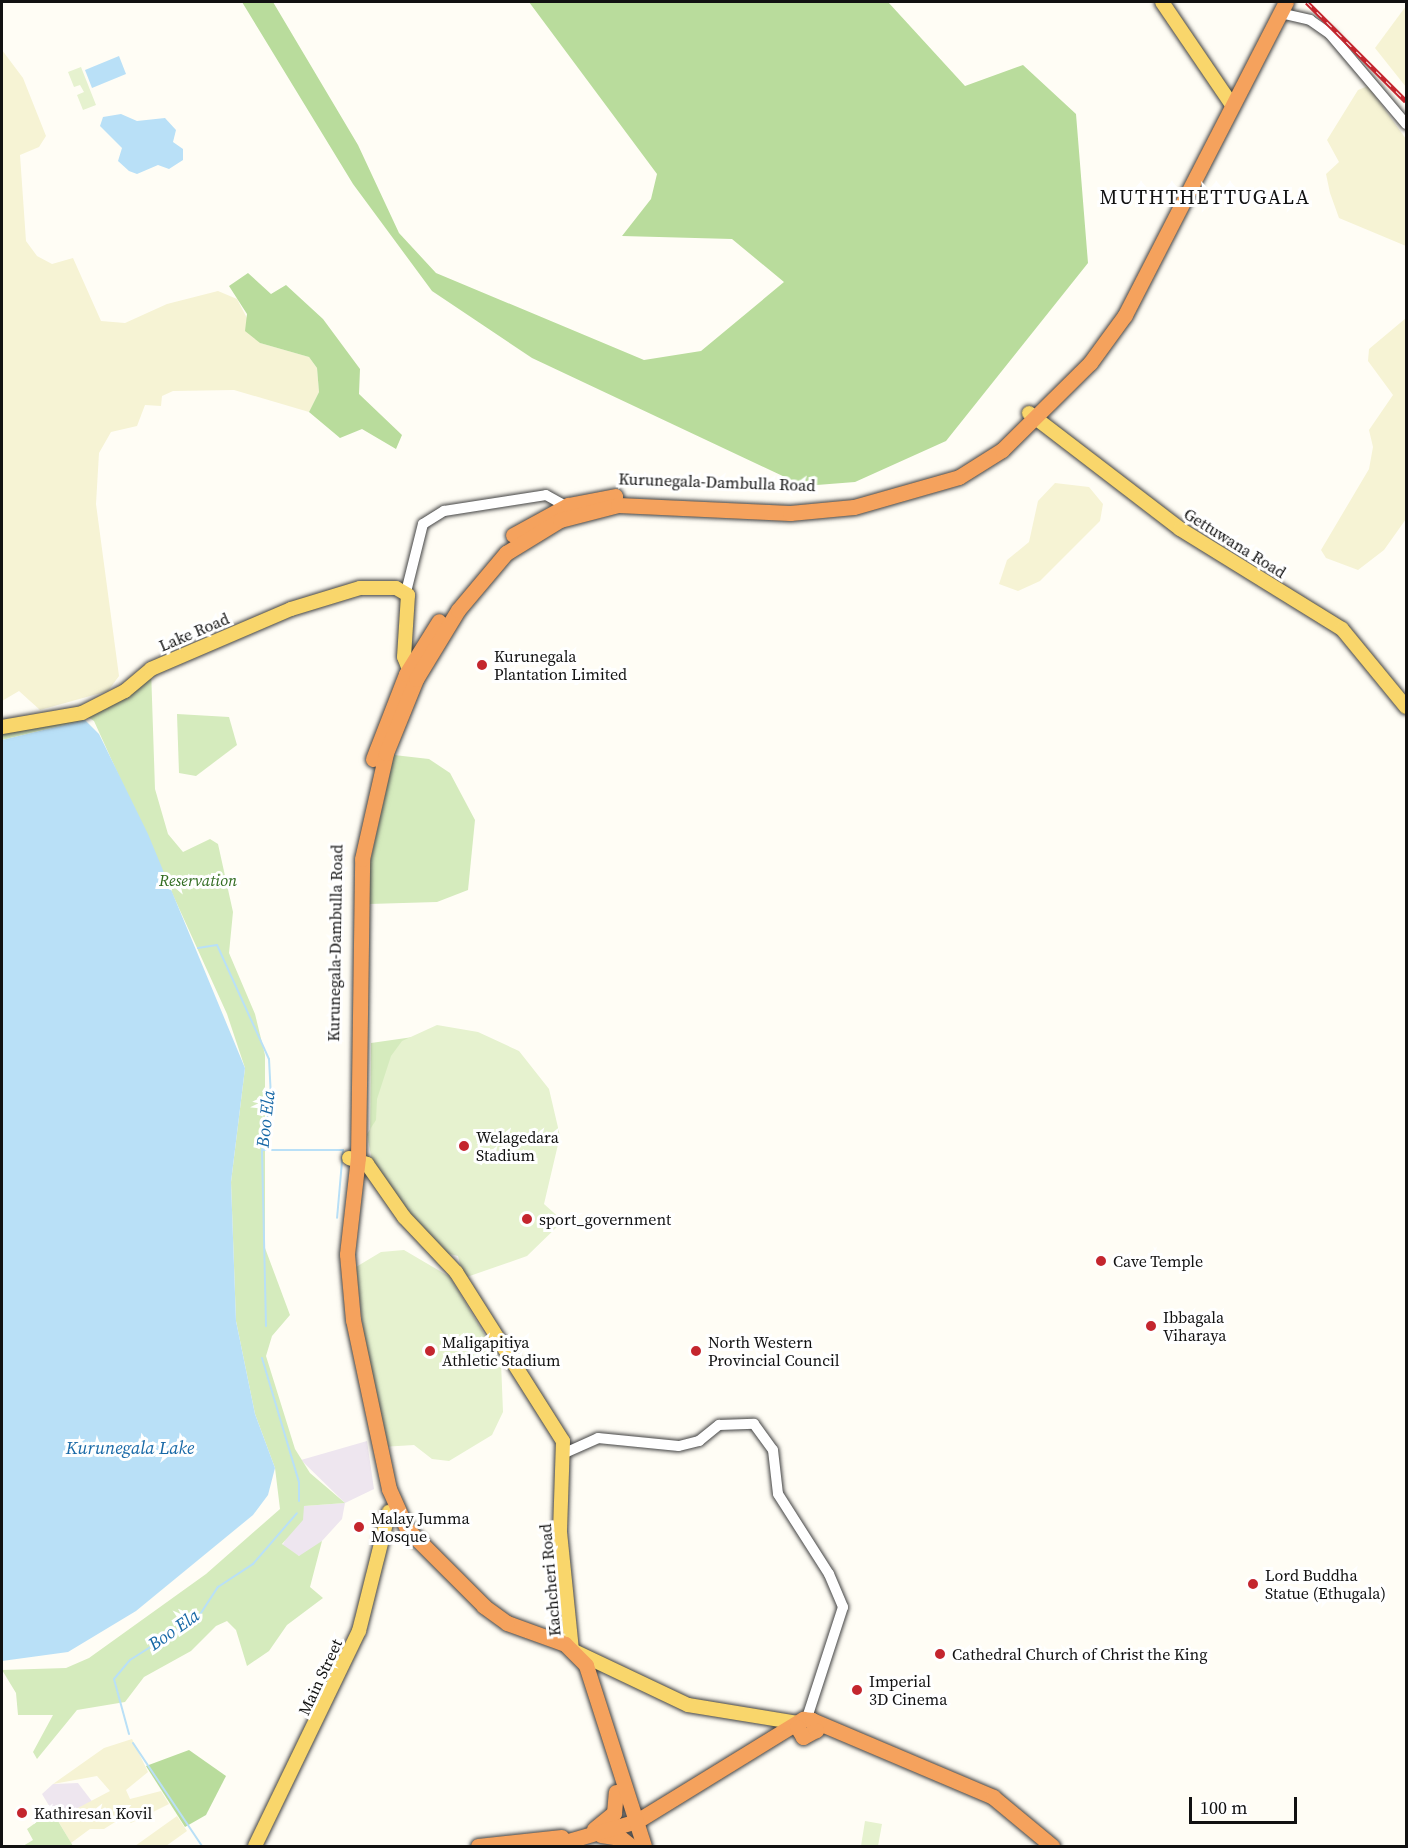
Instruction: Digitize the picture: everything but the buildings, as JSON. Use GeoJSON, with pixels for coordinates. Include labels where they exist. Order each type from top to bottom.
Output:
{"type":"FeatureCollection","features":[{"type":"Feature","properties":{"kind":"highway","name":"Kurunegala-Dambulla Road"},"geometry":{"type":"LineString","coordinates":[[621,1790],[590,1673],[572,1650],[496,1616],[400,1518],[351,1308],[347,1241],[354,1158],[362,859],[376,782],[411,676],[447,626],[502,558],[532,534],[571,509],[618,505],[790,513],[854,507],[959,477],[1002,450],[1098,348],[1125,315],[1283,7]]}},
{"type":"Feature","properties":{"kind":"highway","name":"Kurunegala-Dambulla Road"},"geometry":{"type":"LineString","coordinates":[[354,1158],[340,1294],[389,1512],[415,1548],[486,1617],[572,1660],[582,1677],[631,1819]]}},
{"type":"Feature","properties":{"kind":"highway"},"geometry":{"type":"LineString","coordinates":[[551,1846],[631,1819],[805,1727],[861,1740],[993,1797],[1052,1846]]}},
{"type":"Feature","properties":{"kind":"highway"},"geometry":{"type":"LineString","coordinates":[[596,1832],[614,1813],[621,1790],[647,1803],[665,1803]]}},
{"type":"Feature","properties":{"kind":"highway"},"geometry":{"type":"LineString","coordinates":[[645,1846],[647,1826],[665,1803]]}},
{"type":"Feature","properties":{"kind":"highway"},"geometry":{"type":"LineString","coordinates":[[631,1819],[633,1846]]}},
{"type":"Feature","properties":{"kind":"highway"},"geometry":{"type":"LineString","coordinates":[[631,1819],[645,1846]]}},
{"type":"Feature","properties":{"kind":"highway"},"geometry":{"type":"LineString","coordinates":[[478,1846],[596,1832],[621,1838],[633,1846]]}},
{"type":"Feature","properties":{"kind":"main road"},"geometry":{"type":"LineString","coordinates":[[1162,2],[1232,105]]}},
{"type":"Feature","properties":{"kind":"main road","name":"Gettuwana Road"},"geometry":{"type":"LineString","coordinates":[[1032,416],[1180,529],[1342,629],[1407,707]]}},
{"type":"Feature","properties":{"kind":"main road","name":"Lake Road"},"geometry":{"type":"LineString","coordinates":[[2,728],[82,713],[125,692],[151,669],[326,596],[360,588],[406,592]]}},
{"type":"Feature","properties":{"kind":"main road"},"geometry":{"type":"LineString","coordinates":[[406,592],[411,676]]}},
{"type":"Feature","properties":{"kind":"main road"},"geometry":{"type":"LineString","coordinates":[[354,1158],[456,1272],[567,1452]]}},
{"type":"Feature","properties":{"kind":"main road","name":"Kachcheri Road"},"geometry":{"type":"LineString","coordinates":[[567,1452],[561,1532],[572,1650]]}},
{"type":"Feature","properties":{"kind":"main road","name":"Main Street"},"geometry":{"type":"LineString","coordinates":[[255,1846],[358,1631],[389,1512]]}},
{"type":"Feature","properties":{"kind":"main road"},"geometry":{"type":"LineString","coordinates":[[572,1650],[688,1705],[805,1727]]}},
{"type":"Feature","properties":{"kind":"street"},"geometry":{"type":"LineString","coordinates":[[1283,7],[1310,20],[1330,34],[1407,124]]}},
{"type":"Feature","properties":{"kind":"street"},"geometry":{"type":"LineString","coordinates":[[406,592],[423,524],[444,511],[546,495],[571,509]]}},
{"type":"Feature","properties":{"kind":"street"},"geometry":{"type":"LineString","coordinates":[[567,1452],[598,1438],[679,1446],[699,1441],[719,1425],[754,1424],[772,1450],[778,1494],[830,1574],[843,1607],[805,1727]]}},
{"type":"Feature","properties":{"kind":"shaded area"},"geometry":{"type":"Polygon","coordinates":[[[1406,6],[1406,87],[1375,48],[1406,6]]]}},
{"type":"Feature","properties":{"kind":"shaded area"},"geometry":{"type":"Polygon","coordinates":[[[2,50],[23,78],[46,136],[39,147],[20,155],[26,241],[37,256],[52,264],[73,258],[101,321],[125,323],[167,304],[218,291],[237,299],[260,343],[309,357],[317,368],[319,392],[309,412],[234,390],[173,391],[162,396],[161,406],[145,405],[137,426],[111,432],[99,453],[96,504],[119,676],[108,691],[40,710],[19,691],[2,701],[2,50]]]}},
{"type":"Feature","properties":{"kind":"shaded area"},"geometry":{"type":"Polygon","coordinates":[[[1368,86],[1406,139],[1406,246],[1339,218],[1330,193],[1326,174],[1339,162],[1327,140],[1358,90],[1368,86]]]}},
{"type":"Feature","properties":{"kind":"shaded area"},"geometry":{"type":"Polygon","coordinates":[[[1406,318],[1406,519],[1384,550],[1358,570],[1326,558],[1321,550],[1369,469],[1373,447],[1369,430],[1393,395],[1368,361],[1369,349],[1406,318]]]}},
{"type":"Feature","properties":{"kind":"shaded area"},"geometry":{"type":"Polygon","coordinates":[[[1055,483],[1089,487],[1103,504],[1100,521],[1040,581],[1018,591],[999,584],[1007,560],[1029,542],[1038,501],[1055,483]]]}},
{"type":"Feature","properties":{"kind":"shaded area"},"geometry":{"type":"Polygon","coordinates":[[[367,1441],[374,1489],[345,1503],[301,1460],[367,1441]]]}},
{"type":"Feature","properties":{"kind":"shaded area"},"geometry":{"type":"Polygon","coordinates":[[[345,1503],[342,1519],[311,1553],[299,1556],[282,1546],[304,1506],[345,1503]]]}},
{"type":"Feature","properties":{"kind":"shaded area"},"geometry":{"type":"Polygon","coordinates":[[[132,1739],[148,1772],[126,1790],[130,1799],[161,1791],[169,1804],[131,1823],[123,1817],[104,1829],[90,1829],[71,1843],[57,1819],[110,1791],[97,1776],[53,1784],[104,1748],[132,1739]]]}},
{"type":"Feature","properties":{"kind":"shaded area"},"geometry":{"type":"Polygon","coordinates":[[[78,1783],[94,1804],[57,1819],[42,1794],[53,1784],[78,1783]]]}},
{"type":"Feature","properties":{"kind":"shaded area"},"geometry":{"type":"Polygon","coordinates":[[[177,1816],[187,1831],[166,1846],[135,1846],[177,1816]]]}},
{"type":"Feature","properties":{"kind":"green space"},"geometry":{"type":"Polygon","coordinates":[[[242,2],[273,2],[358,145],[399,233],[436,273],[644,360],[701,351],[784,282],[732,239],[622,236],[651,199],[657,174],[529,2],[888,2],[965,86],[1023,65],[1076,114],[1088,263],[946,441],[855,482],[804,486],[532,358],[432,291],[353,184],[242,2]]]}},
{"type":"Feature","properties":{"kind":"green space"},"geometry":{"type":"Polygon","coordinates":[[[81,67],[96,105],[83,110],[77,95],[84,92],[80,85],[74,87],[68,72],[81,67]]]}},
{"type":"Feature","properties":{"kind":"green space"},"geometry":{"type":"Polygon","coordinates":[[[248,273],[271,294],[286,285],[323,319],[360,369],[359,394],[402,435],[396,449],[362,429],[340,438],[309,412],[319,392],[317,368],[309,357],[260,343],[245,331],[247,314],[229,286],[248,273]]]}},
{"type":"Feature","properties":{"kind":"green space","name":"Reservation"},"geometry":{"type":"Polygon","coordinates":[[[151,669],[155,789],[168,834],[183,852],[210,839],[218,844],[233,912],[229,953],[255,1014],[265,1055],[265,1248],[290,1315],[272,1336],[266,1356],[295,1449],[310,1473],[345,1503],[304,1506],[303,1520],[282,1544],[299,1556],[322,1541],[310,1587],[323,1598],[287,1625],[269,1651],[247,1666],[236,1630],[227,1621],[216,1626],[191,1651],[144,1677],[125,1702],[77,1710],[37,1759],[33,1752],[53,1715],[18,1715],[16,1693],[2,1670],[66,1668],[89,1658],[206,1574],[280,1509],[275,1468],[255,1414],[236,1321],[231,1182],[245,1068],[227,1014],[94,721],[83,714],[85,720],[2,740],[2,727],[82,713],[151,669]]]}},
{"type":"Feature","properties":{"kind":"green space"},"geometry":{"type":"Polygon","coordinates":[[[177,714],[229,717],[237,745],[196,776],[179,773],[177,714]]]}},
{"type":"Feature","properties":{"kind":"green space"},"geometry":{"type":"Polygon","coordinates":[[[394,755],[429,759],[450,773],[475,820],[468,890],[437,902],[369,904],[369,868],[394,755]]]}},
{"type":"Feature","properties":{"kind":"green space","name":"Welagedara Stadium"},"geometry":{"type":"Polygon","coordinates":[[[437,1025],[478,1032],[519,1051],[549,1089],[560,1136],[544,1204],[563,1221],[527,1256],[464,1278],[458,1256],[442,1252],[418,1229],[373,1166],[367,1134],[376,1120],[377,1099],[391,1056],[402,1041],[437,1025]]]}},
{"type":"Feature","properties":{"kind":"green space"},"geometry":{"type":"Polygon","coordinates":[[[434,1034],[377,1121],[370,1145],[371,1043],[434,1034]]]}},
{"type":"Feature","properties":{"kind":"green space","name":"Maligapitiya Athletic Stadium"},"geometry":{"type":"Polygon","coordinates":[[[404,1250],[450,1277],[501,1362],[503,1412],[492,1435],[449,1461],[432,1459],[414,1445],[382,1447],[372,1404],[356,1267],[381,1252],[404,1250]]]}},
{"type":"Feature","properties":{"kind":"green space"},"geometry":{"type":"Polygon","coordinates":[[[189,1750],[226,1776],[206,1815],[185,1827],[146,1766],[189,1750]]]}},
{"type":"Feature","properties":{"kind":"green space"},"geometry":{"type":"Polygon","coordinates":[[[52,1811],[73,1846],[23,1846],[33,1840],[27,1829],[52,1811]]]}},
{"type":"Feature","properties":{"kind":"green space"},"geometry":{"type":"Polygon","coordinates":[[[865,1821],[882,1824],[878,1846],[861,1846],[865,1821]]]}},
{"type":"Feature","properties":{"kind":"water"},"geometry":{"type":"Polygon","coordinates":[[[119,56],[126,74],[92,88],[85,70],[119,56]]]}},
{"type":"Feature","properties":{"kind":"water"},"geometry":{"type":"Polygon","coordinates":[[[121,114],[137,121],[165,118],[176,130],[173,142],[183,149],[183,160],[169,169],[158,165],[137,174],[129,171],[118,161],[122,148],[100,126],[103,117],[121,114]]]}},
{"type":"Feature","properties":{"kind":"water","name":"Kurunegala Lake"},"geometry":{"type":"Polygon","coordinates":[[[85,720],[99,734],[148,834],[245,1068],[231,1182],[236,1321],[255,1414],[275,1468],[268,1495],[253,1515],[136,1611],[68,1652],[2,1661],[2,740],[85,720]]]}},
{"type":"Feature","properties":{"kind":"waterway","name":"Boo Ela"},"geometry":{"type":"LineString","coordinates":[[198,948],[217,945],[269,1059],[271,1098],[262,1150],[266,1326]]}},
{"type":"Feature","properties":{"kind":"waterway"},"geometry":{"type":"LineString","coordinates":[[262,1150],[343,1150],[337,1218]]}},
{"type":"Feature","properties":{"kind":"waterway","name":"Boo Ela"},"geometry":{"type":"LineString","coordinates":[[262,1358],[299,1482],[299,1501]]}},
{"type":"Feature","properties":{"kind":"waterway","name":"Boo Ela"},"geometry":{"type":"LineString","coordinates":[[129,1734],[114,1679],[130,1660],[199,1616],[218,1587],[253,1564],[297,1513]]}},
{"type":"Feature","properties":{"kind":"waterway","name":"Boo Ela"},"geometry":{"type":"LineString","coordinates":[[133,1743],[202,1846]]}},
{"type":"Feature","properties":{"kind":"railway"},"geometry":{"type":"LineString","coordinates":[[1307,2],[1406,101]]}},
{"type":"Feature","properties":{"kind":"place","name":"Kurunegala Plantation Limited"},"geometry":{"type":"Point","coordinates":[482,665]}},
{"type":"Feature","properties":{"kind":"place","name":"Welagedara Stadium"},"geometry":{"type":"Point","coordinates":[464,1146]}},
{"type":"Feature","properties":{"kind":"place","name":"sport_government"},"geometry":{"type":"Point","coordinates":[527,1219]}},
{"type":"Feature","properties":{"kind":"place","name":"Cave Temple"},"geometry":{"type":"Point","coordinates":[1101,1261]}},
{"type":"Feature","properties":{"kind":"place","name":"Ibbagala Viharaya"},"geometry":{"type":"Point","coordinates":[1151,1326]}},
{"type":"Feature","properties":{"kind":"place","name":"Maligapitiya Athletic Stadium"},"geometry":{"type":"Point","coordinates":[430,1351]}},
{"type":"Feature","properties":{"kind":"place","name":"North Western Provincial Council"},"geometry":{"type":"Point","coordinates":[696,1351]}},
{"type":"Feature","properties":{"kind":"place","name":"Malay Jumma Mosque"},"geometry":{"type":"Point","coordinates":[359,1527]}},
{"type":"Feature","properties":{"kind":"place","name":"Lord Buddha Statue (Ethugala)"},"geometry":{"type":"Point","coordinates":[1253,1584]}},
{"type":"Feature","properties":{"kind":"place","name":"Cathedral Church of Christ the King"},"geometry":{"type":"Point","coordinates":[940,1654]}},
{"type":"Feature","properties":{"kind":"place","name":"Imperial 3D Cinema"},"geometry":{"type":"Point","coordinates":[857,1690]}},
{"type":"Feature","properties":{"kind":"place","name":"Kathiresan Kovil"},"geometry":{"type":"Point","coordinates":[22,1813]}},
{"type":"Feature","properties":{"kind":"district","name":"MUTHTHETTUGALA"},"geometry":{"type":"Point","coordinates":[1205,197]}}]}
